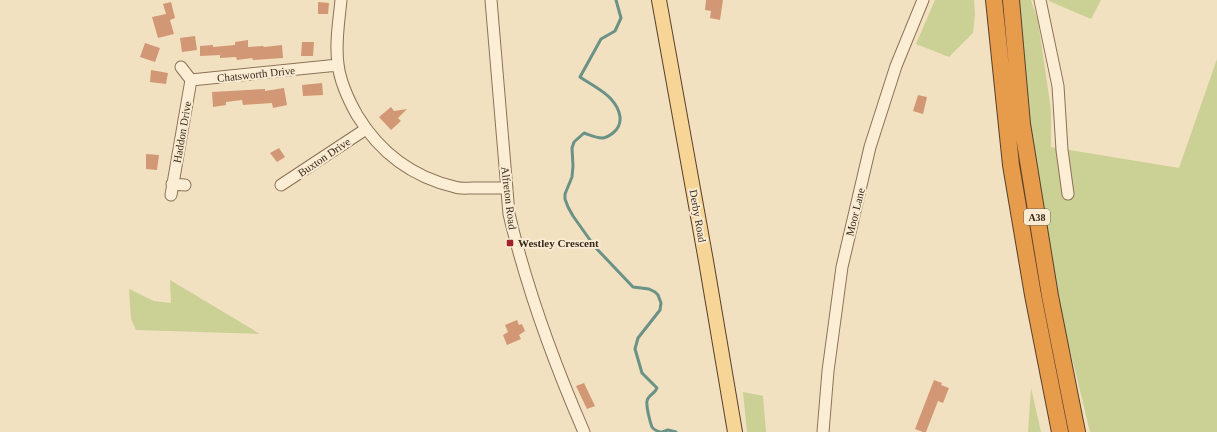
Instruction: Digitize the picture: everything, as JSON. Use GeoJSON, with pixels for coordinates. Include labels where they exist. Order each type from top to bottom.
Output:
{"type":"FeatureCollection","features":[{"type":"Feature","properties":{"kind":"highway","name":"A38"},"geometry":{"type":"LineString","coordinates":[[994,0],[1012,165],[1033,295],[1060,432]]}},
{"type":"Feature","properties":{"kind":"highway","name":"A38"},"geometry":{"type":"LineString","coordinates":[[1012,0],[1022,124],[1050,296],[1077,432]]}},
{"type":"Feature","properties":{"kind":"main road","name":"Derby Road"},"geometry":{"type":"LineString","coordinates":[[659,0],[735,432]]}},
{"type":"Feature","properties":{"kind":"street"},"geometry":{"type":"LineString","coordinates":[[341,0],[336,43],[338,65],[347,98],[366,129],[383,149],[402,165],[414,172],[428,179],[456,188],[507,188]]}},
{"type":"Feature","properties":{"kind":"street","name":"Alfreton Road"},"geometry":{"type":"LineString","coordinates":[[490,0],[509,214],[529,288],[562,383],[584,432]]}},
{"type":"Feature","properties":{"kind":"street","name":"Moor Lane"},"geometry":{"type":"LineString","coordinates":[[823,432],[828,371],[842,267],[870,147],[896,66],[923,0]]}},
{"type":"Feature","properties":{"kind":"street"},"geometry":{"type":"LineString","coordinates":[[1040,0],[1058,86],[1062,150],[1068,194]]}},
{"type":"Feature","properties":{"kind":"street","name":"Chatsworth Drive"},"geometry":{"type":"LineString","coordinates":[[191,80],[338,65]]}},
{"type":"Feature","properties":{"kind":"street"},"geometry":{"type":"LineString","coordinates":[[181,67],[191,80]]}},
{"type":"Feature","properties":{"kind":"street","name":"Haddon Drive"},"geometry":{"type":"LineString","coordinates":[[184,185],[172,189],[191,80]]}},
{"type":"Feature","properties":{"kind":"street","name":"Buxton Drive"},"geometry":{"type":"LineString","coordinates":[[281,185],[366,129]]}},
{"type":"Feature","properties":{"kind":"green space"},"geometry":{"type":"Polygon","coordinates":[[[935,0],[974,0],[975,14],[973,33],[949,57],[916,44],[935,0]]]}},
{"type":"Feature","properties":{"kind":"green space"},"geometry":{"type":"Polygon","coordinates":[[[1017,0],[1031,0],[1038,21],[1051,110],[1051,147],[1179,168],[1217,59],[1217,432],[1090,432],[1054,284],[1031,145],[1017,0]]]}},
{"type":"Feature","properties":{"kind":"green space"},"geometry":{"type":"Polygon","coordinates":[[[1049,0],[1101,0],[1091,19],[1049,0]]]}},
{"type":"Feature","properties":{"kind":"green space"},"geometry":{"type":"Polygon","coordinates":[[[170,280],[260,334],[136,330],[131,319],[129,289],[154,301],[171,303],[170,280]]]}},
{"type":"Feature","properties":{"kind":"green space"},"geometry":{"type":"Polygon","coordinates":[[[1031,388],[1041,432],[1028,432],[1031,388]]]}},
{"type":"Feature","properties":{"kind":"green space"},"geometry":{"type":"Polygon","coordinates":[[[743,392],[763,396],[766,432],[747,432],[743,392]]]}},
{"type":"Feature","properties":{"kind":"building"},"geometry":{"type":"Polygon","coordinates":[[[706,0],[723,0],[720,20],[710,18],[711,11],[705,10],[706,0]]]}},
{"type":"Feature","properties":{"kind":"building"},"geometry":{"type":"Polygon","coordinates":[[[171,2],[175,18],[170,20],[174,34],[158,38],[152,17],[166,14],[163,4],[171,2]]]}},
{"type":"Feature","properties":{"kind":"building"},"geometry":{"type":"Polygon","coordinates":[[[318,2],[329,3],[328,14],[318,14],[318,2]]]}},
{"type":"Feature","properties":{"kind":"building"},"geometry":{"type":"Polygon","coordinates":[[[195,36],[197,50],[182,52],[180,38],[195,36]]]}},
{"type":"Feature","properties":{"kind":"building"},"geometry":{"type":"Polygon","coordinates":[[[248,40],[248,47],[282,45],[283,58],[253,60],[252,58],[237,60],[236,57],[220,58],[220,55],[200,56],[200,46],[213,45],[213,47],[235,45],[235,42],[248,40]]]}},
{"type":"Feature","properties":{"kind":"building"},"geometry":{"type":"Polygon","coordinates":[[[302,42],[314,42],[313,56],[301,56],[302,42]]]}},
{"type":"Feature","properties":{"kind":"building"},"geometry":{"type":"Polygon","coordinates":[[[145,43],[160,48],[155,62],[140,57],[145,43]]]}},
{"type":"Feature","properties":{"kind":"building"},"geometry":{"type":"Polygon","coordinates":[[[151,70],[168,73],[166,84],[150,82],[151,70]]]}},
{"type":"Feature","properties":{"kind":"building"},"geometry":{"type":"Polygon","coordinates":[[[322,83],[323,95],[303,96],[302,85],[322,83]]]}},
{"type":"Feature","properties":{"kind":"building"},"geometry":{"type":"Polygon","coordinates":[[[284,88],[287,105],[273,108],[272,103],[243,105],[242,100],[226,102],[226,105],[213,107],[212,92],[265,89],[265,91],[284,88]]]}},
{"type":"Feature","properties":{"kind":"building"},"geometry":{"type":"Polygon","coordinates":[[[918,95],[927,97],[923,114],[913,111],[918,95]]]}},
{"type":"Feature","properties":{"kind":"building"},"geometry":{"type":"Polygon","coordinates":[[[391,107],[394,111],[407,109],[398,118],[401,121],[391,130],[379,117],[391,107]]]}},
{"type":"Feature","properties":{"kind":"building"},"geometry":{"type":"Polygon","coordinates":[[[279,148],[285,157],[277,162],[270,153],[279,148]]]}},
{"type":"Feature","properties":{"kind":"building"},"geometry":{"type":"Polygon","coordinates":[[[146,154],[159,155],[157,170],[146,169],[146,154]]]}},
{"type":"Feature","properties":{"kind":"building"},"geometry":{"type":"Polygon","coordinates":[[[517,320],[519,325],[522,324],[525,331],[519,335],[521,339],[507,345],[503,335],[508,332],[505,325],[517,320]]]}},
{"type":"Feature","properties":{"kind":"building"},"geometry":{"type":"Polygon","coordinates":[[[934,380],[949,388],[943,403],[938,401],[926,432],[923,432],[915,429],[934,380]]]}},
{"type":"Feature","properties":{"kind":"building"},"geometry":{"type":"Polygon","coordinates":[[[584,383],[595,406],[587,409],[576,386],[584,383]]]}},
{"type":"Feature","properties":{"kind":"waterway"},"geometry":{"type":"LineString","coordinates":[[616,0],[621,18],[615,31],[601,39],[580,77],[611,99],[619,112],[619,125],[613,133],[606,137],[598,138],[584,133],[574,142],[572,148],[572,177],[565,194],[565,199],[573,216],[595,247],[633,287],[649,289],[658,295],[661,303],[660,310],[638,338],[635,349],[642,373],[657,388],[649,397],[647,403],[648,414],[652,427],[660,432]]}},
{"type":"Feature","properties":{"kind":"waterway"},"geometry":{"type":"LineString","coordinates":[[662,432],[668,430],[676,432]]}},
{"type":"Feature","properties":{"kind":"place","name":"Westley Crescent"},"geometry":{"type":"Point","coordinates":[510,243]}}]}
